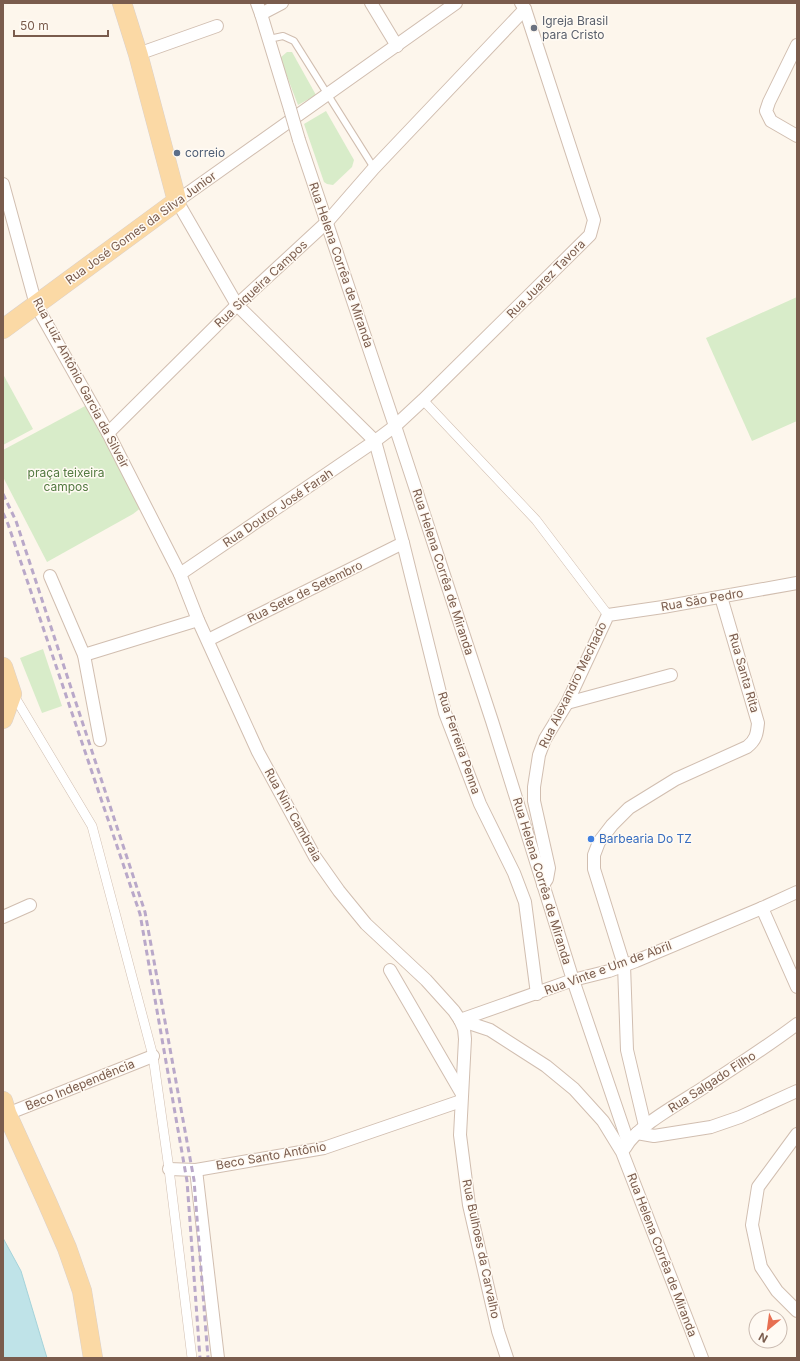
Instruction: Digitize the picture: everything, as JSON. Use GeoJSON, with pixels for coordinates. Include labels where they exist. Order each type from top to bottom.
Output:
{"type":"FeatureCollection","features":[{"type":"Feature","properties":{"kind":"main road"},"geometry":{"type":"LineString","coordinates":[[122,3],[138,54],[176,201]]}},
{"type":"Feature","properties":{"kind":"main road","name":"Rua José Gomes da Silva Junior"},"geometry":{"type":"LineString","coordinates":[[3,329],[176,201]]}},
{"type":"Feature","properties":{"kind":"main road"},"geometry":{"type":"LineString","coordinates":[[3,667],[12,694],[4,716]]}},
{"type":"Feature","properties":{"kind":"main road"},"geometry":{"type":"LineString","coordinates":[[5,1108],[48,1202],[67,1248],[82,1291],[93,1358]]}},
{"type":"Feature","properties":{"kind":"street"},"geometry":{"type":"LineString","coordinates":[[259,8],[282,3]]}},
{"type":"Feature","properties":{"kind":"street"},"geometry":{"type":"LineString","coordinates":[[371,3],[397,46]]}},
{"type":"Feature","properties":{"kind":"street","name":"Rua José Gomes da Silva Junior"},"geometry":{"type":"LineString","coordinates":[[176,201],[456,3]]}},
{"type":"Feature","properties":{"kind":"street","name":"Rua Siqueira Campos"},"geometry":{"type":"LineString","coordinates":[[108,433],[237,305],[327,222],[374,168],[524,5]]}},
{"type":"Feature","properties":{"kind":"street","name":"Rua Juarez Tavora"},"geometry":{"type":"LineString","coordinates":[[375,441],[395,426],[423,400],[590,235],[594,220],[524,5]]}},
{"type":"Feature","properties":{"kind":"street","name":"Rua Helena Corrêa de Miranda"},"geometry":{"type":"LineString","coordinates":[[259,8],[299,140],[492,721],[573,980],[633,1138],[702,1358]]}},
{"type":"Feature","properties":{"kind":"street"},"geometry":{"type":"LineString","coordinates":[[138,54],[217,26]]}},
{"type":"Feature","properties":{"kind":"street"},"geometry":{"type":"LineString","coordinates":[[797,45],[766,111],[771,121],[797,135]]}},
{"type":"Feature","properties":{"kind":"street","name":"Rua Luiz Antônio Garcia da Silveir"},"geometry":{"type":"LineString","coordinates":[[3,184],[36,305],[108,433],[180,574]]}},
{"type":"Feature","properties":{"kind":"street"},"geometry":{"type":"LineString","coordinates":[[176,201],[237,305],[375,441]]}},
{"type":"Feature","properties":{"kind":"street"},"geometry":{"type":"LineString","coordinates":[[423,400],[536,520],[608,615]]}},
{"type":"Feature","properties":{"kind":"street","name":"Rua Ferreira Penna"},"geometry":{"type":"LineString","coordinates":[[375,441],[403,543],[445,713],[480,804],[514,873],[525,902],[537,994]]}},
{"type":"Feature","properties":{"kind":"street","name":"Rua Doutor José Farah"},"geometry":{"type":"LineString","coordinates":[[180,574],[375,441]]}},
{"type":"Feature","properties":{"kind":"street","name":"Rua Sete de Setembro"},"geometry":{"type":"LineString","coordinates":[[208,640],[403,543]]}},
{"type":"Feature","properties":{"kind":"street","name":"Rua Nini Cambraia"},"geometry":{"type":"LineString","coordinates":[[180,574],[198,620],[258,752],[315,857],[339,892],[366,924],[426,980],[447,1002],[460,1020]]}},
{"type":"Feature","properties":{"kind":"street"},"geometry":{"type":"LineString","coordinates":[[50,576],[84,655],[100,740]]}},
{"type":"Feature","properties":{"kind":"street","name":"Rua São Pedro"},"geometry":{"type":"LineString","coordinates":[[608,615],[663,608],[797,583]]}},
{"type":"Feature","properties":{"kind":"street","name":"Rua Santa Rita"},"geometry":{"type":"LineString","coordinates":[[624,965],[594,869],[594,855],[599,842],[612,825],[629,808],[676,779],[747,747],[754,742],[757,733],[758,723],[721,597]]}},
{"type":"Feature","properties":{"kind":"street","name":"Rua Alexandro Mechado"},"geometry":{"type":"LineString","coordinates":[[543,885],[547,880],[549,868],[534,801],[534,787],[542,747],[567,703],[608,615]]}},
{"type":"Feature","properties":{"kind":"street"},"geometry":{"type":"LineString","coordinates":[[84,655],[198,620]]}},
{"type":"Feature","properties":{"kind":"street"},"geometry":{"type":"LineString","coordinates":[[567,703],[671,675]]}},
{"type":"Feature","properties":{"kind":"street"},"geometry":{"type":"LineString","coordinates":[[12,694],[92,826],[153,1056],[169,1170],[192,1358]]}},
{"type":"Feature","properties":{"kind":"street","name":"Rua Vinte e Um de Abril"},"geometry":{"type":"LineString","coordinates":[[460,1020],[573,980],[624,965],[797,892]]}},
{"type":"Feature","properties":{"kind":"street"},"geometry":{"type":"LineString","coordinates":[[3,917],[30,905]]}},
{"type":"Feature","properties":{"kind":"street"},"geometry":{"type":"LineString","coordinates":[[762,908],[797,987]]}},
{"type":"Feature","properties":{"kind":"street"},"geometry":{"type":"LineString","coordinates":[[624,965],[627,1050],[633,1138]]}},
{"type":"Feature","properties":{"kind":"street"},"geometry":{"type":"LineString","coordinates":[[390,970],[462,1097]]}},
{"type":"Feature","properties":{"kind":"street"},"geometry":{"type":"LineString","coordinates":[[460,1020],[490,1030],[546,1066],[574,1089],[603,1121],[633,1138],[654,1136],[711,1126],[740,1117],[797,1090]]}},
{"type":"Feature","properties":{"kind":"street","name":"Rua Bulhoes da Carvalho"},"geometry":{"type":"LineString","coordinates":[[460,1020],[464,1029],[465,1039],[460,1135],[469,1205],[498,1331],[507,1358]]}},
{"type":"Feature","properties":{"kind":"street","name":"Rua Salgado Filho"},"geometry":{"type":"LineString","coordinates":[[633,1138],[762,1050],[797,1024]]}},
{"type":"Feature","properties":{"kind":"street","name":"Beco Independência"},"geometry":{"type":"LineString","coordinates":[[5,1108],[153,1056]]}},
{"type":"Feature","properties":{"kind":"street","name":"Beco Santo Antônio"},"geometry":{"type":"LineString","coordinates":[[169,1170],[196,1170],[324,1148],[462,1097]]}},
{"type":"Feature","properties":{"kind":"street"},"geometry":{"type":"LineString","coordinates":[[797,1134],[758,1187],[752,1225],[761,1267],[777,1291],[797,1311]]}},
{"type":"Feature","properties":{"kind":"street"},"geometry":{"type":"LineString","coordinates":[[196,1170],[218,1358]]}},
{"type":"Feature","properties":{"kind":"lane"},"geometry":{"type":"LineString","coordinates":[[269,39],[283,36],[294,41],[374,168]]}},
{"type":"Feature","properties":{"kind":"green space"},"geometry":{"type":"Polygon","coordinates":[[[287,52],[292,52],[316,95],[298,105],[280,58],[287,52]]]}},
{"type":"Feature","properties":{"kind":"green space"},"geometry":{"type":"Polygon","coordinates":[[[326,111],[354,160],[352,167],[333,185],[324,182],[304,124],[326,111]]]}},
{"type":"Feature","properties":{"kind":"green space"},"geometry":{"type":"Polygon","coordinates":[[[797,297],[797,421],[752,441],[706,338],[797,297]]]}},
{"type":"Feature","properties":{"kind":"green space"},"geometry":{"type":"Polygon","coordinates":[[[3,374],[33,429],[3,445],[3,374]]]}},
{"type":"Feature","properties":{"kind":"green space","name":"praça teixeira campos"},"geometry":{"type":"Polygon","coordinates":[[[87,405],[142,507],[133,514],[47,562],[3,477],[3,450],[87,405]]]}},
{"type":"Feature","properties":{"kind":"green space"},"geometry":{"type":"Polygon","coordinates":[[[43,649],[62,706],[42,713],[20,658],[43,649]]]}},
{"type":"Feature","properties":{"kind":"water"},"geometry":{"type":"Polygon","coordinates":[[[3,1238],[21,1271],[47,1358],[3,1358],[3,1238]]]}},
{"type":"Feature","properties":{"kind":"railway"},"geometry":{"type":"LineString","coordinates":[[3,494],[16,521],[145,912],[194,1180],[208,1358]]}},
{"type":"Feature","properties":{"kind":"railway"},"geometry":{"type":"LineString","coordinates":[[3,513],[140,914],[187,1181],[200,1358]]}},
{"type":"Feature","properties":{"kind":"place","name":"Igreja Brasil para Cristo"},"geometry":{"type":"Point","coordinates":[534,28]}},
{"type":"Feature","properties":{"kind":"place","name":"correio"},"geometry":{"type":"Point","coordinates":[177,153]}},
{"type":"Feature","properties":{"kind":"place","name":"Barbearia Do TZ"},"geometry":{"type":"Point","coordinates":[591,839]}}]}
